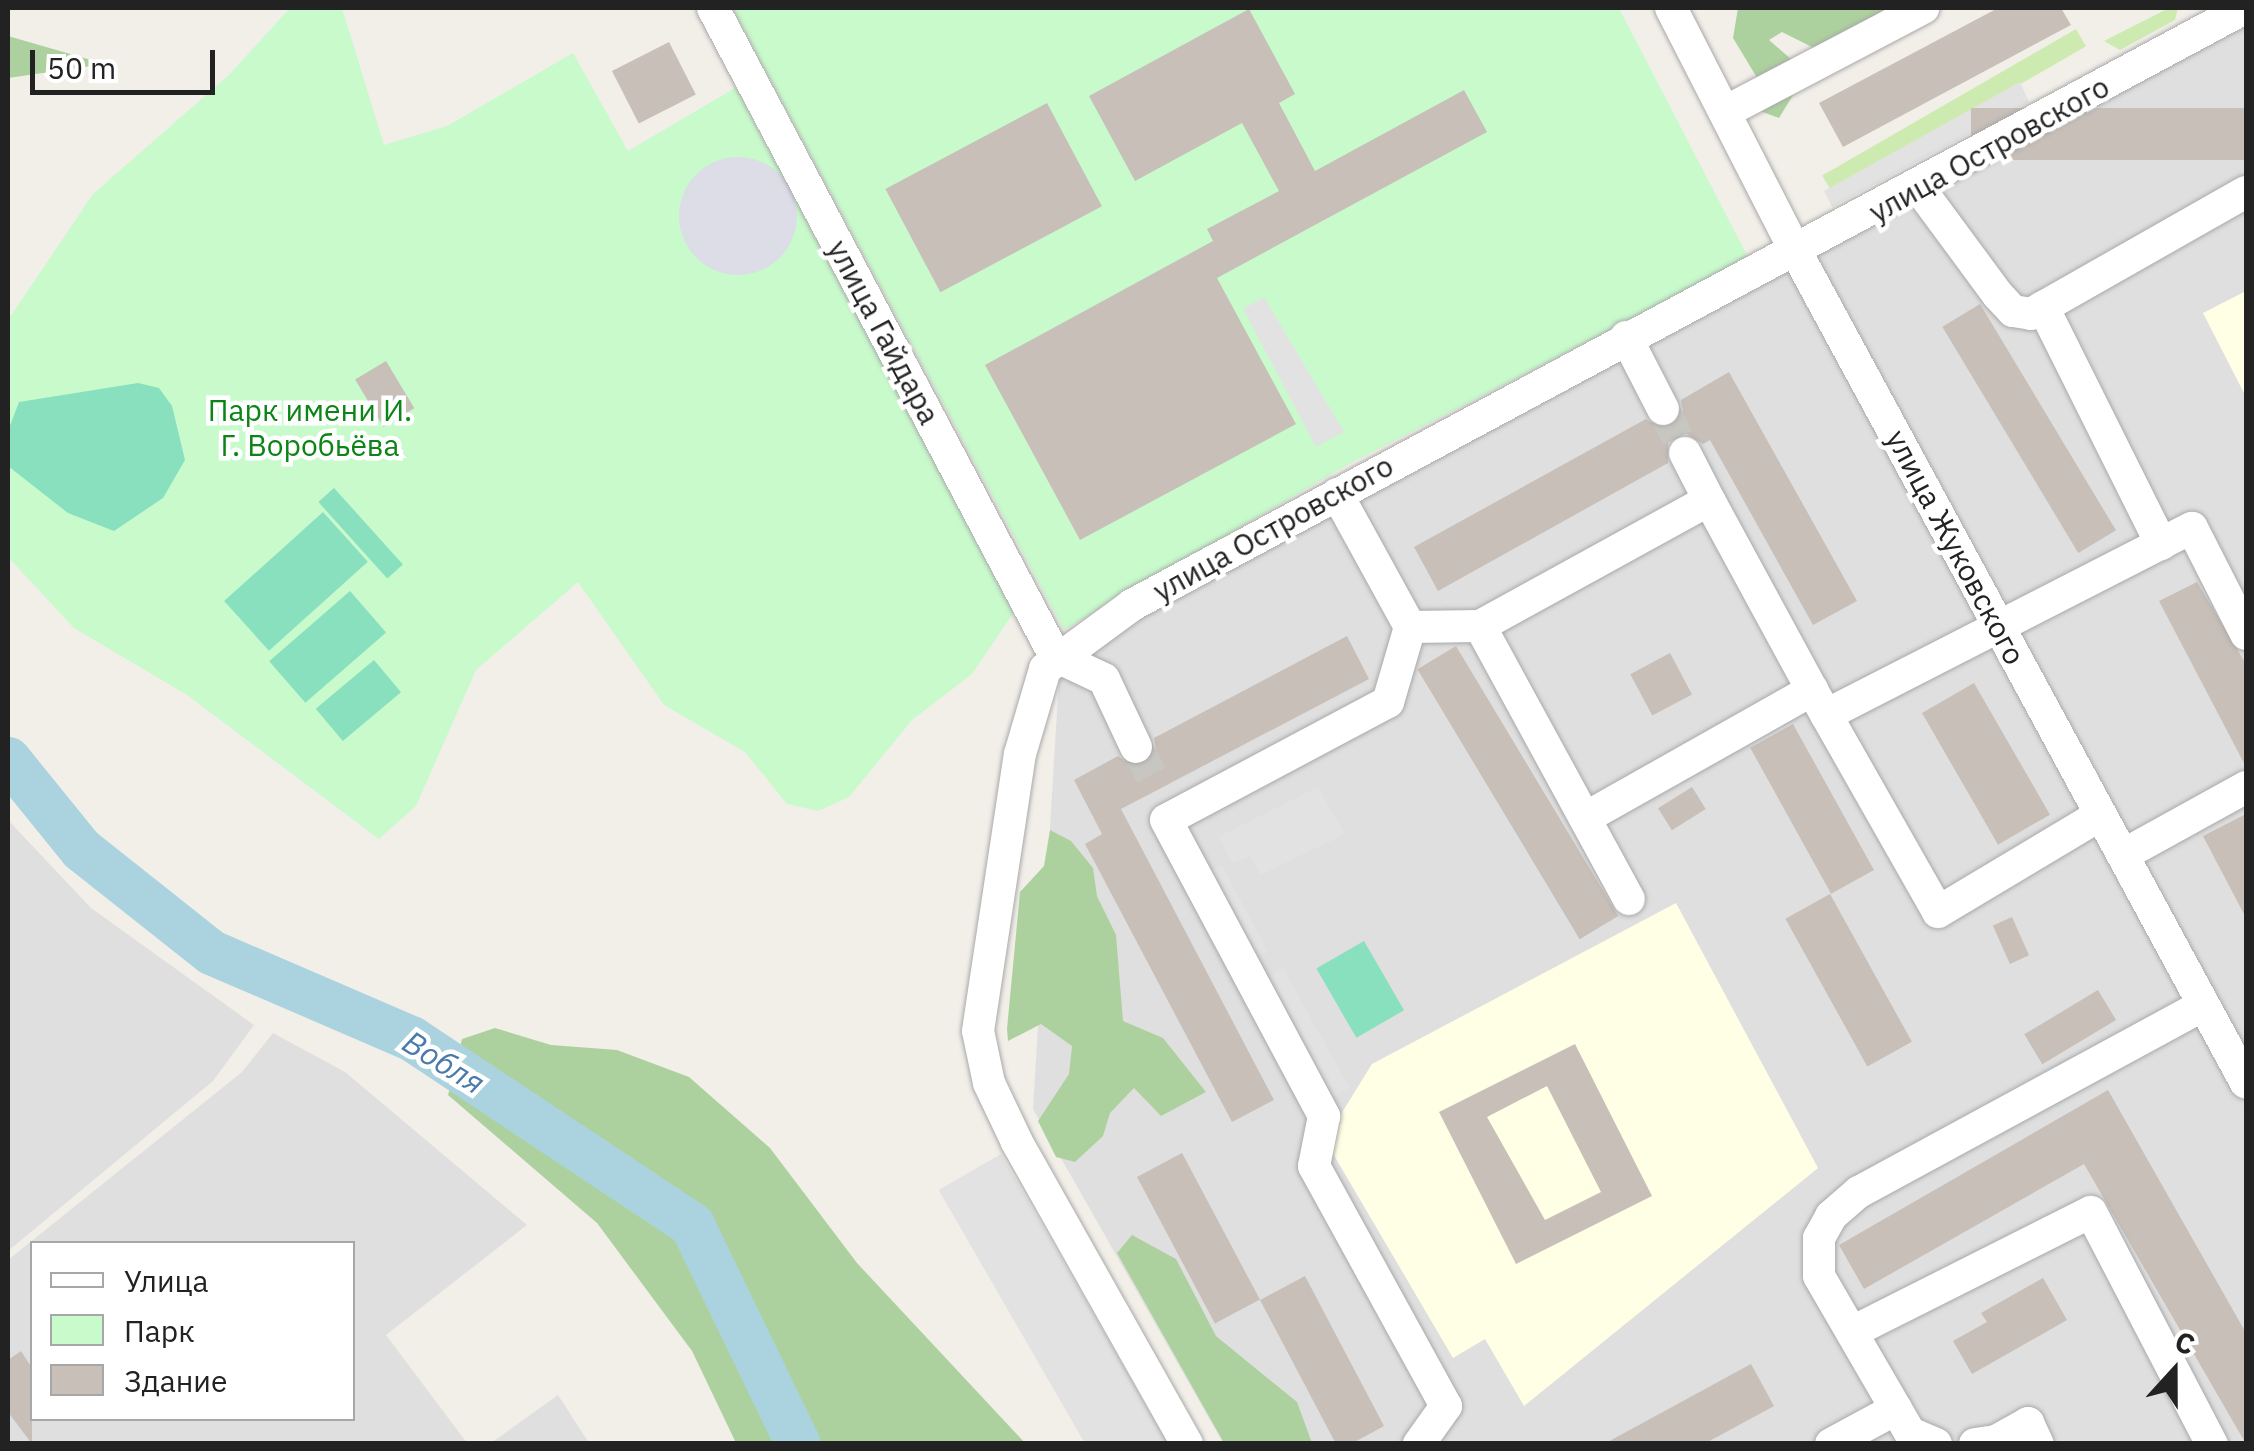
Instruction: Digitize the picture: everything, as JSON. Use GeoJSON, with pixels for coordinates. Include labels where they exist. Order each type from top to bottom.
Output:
{"type":"FeatureCollection","features":[{"type":"Feature","properties":{"kind":"street","name":"улица Гайдара"},"geometry":{"type":"LineString","coordinates":[[713,8],[1056,656]]}},
{"type":"Feature","properties":{"kind":"street","name":"улица Жуковского"},"geometry":{"type":"LineString","coordinates":[[1671,8],[1794,248],[2246,1083]]}},
{"type":"Feature","properties":{"kind":"street"},"geometry":{"type":"LineString","coordinates":[[1725,112],[1923,8]]}},
{"type":"Feature","properties":{"kind":"street","name":"улица Островского"},"geometry":{"type":"LineString","coordinates":[[1056,656],[1132,605],[1626,337],[1794,248],[1919,188],[2245,8]]}},
{"type":"Feature","properties":{"kind":"street"},"geometry":{"type":"LineString","coordinates":[[1919,188],[2013,311],[2030,314],[2246,192]]}},
{"type":"Feature","properties":{"kind":"street"},"geometry":{"type":"LineString","coordinates":[[2042,308],[2162,544]]}},
{"type":"Feature","properties":{"kind":"street"},"geometry":{"type":"LineString","coordinates":[[1626,337],[1663,409]]}},
{"type":"Feature","properties":{"kind":"street"},"geometry":{"type":"LineString","coordinates":[[1685,453],[1819,703],[1938,912],[2100,815]]}},
{"type":"Feature","properties":{"kind":"street"},"geometry":{"type":"LineString","coordinates":[[1337,494],[1410,626],[1388,702],[1168,802],[1166,820],[1324,1116],[1314,1166],[1446,1406],[1419,1444]]}},
{"type":"Feature","properties":{"kind":"street"},"geometry":{"type":"LineString","coordinates":[[1410,626],[1480,626],[1709,500]]}},
{"type":"Feature","properties":{"kind":"street"},"geometry":{"type":"LineString","coordinates":[[1585,818],[1819,703],[2000,629],[2192,528],[2246,634]]}},
{"type":"Feature","properties":{"kind":"street"},"geometry":{"type":"LineString","coordinates":[[1480,626],[1629,899]]}},
{"type":"Feature","properties":{"kind":"street"},"geometry":{"type":"LineString","coordinates":[[1136,747],[1104,679],[1056,656],[1020,754],[978,1031],[989,1083],[1017,1142],[1186,1444]]}},
{"type":"Feature","properties":{"kind":"street"},"geometry":{"type":"LineString","coordinates":[[2123,856],[2246,787]]}},
{"type":"Feature","properties":{"kind":"street"},"geometry":{"type":"LineString","coordinates":[[1936,1444],[1910,1433],[1819,1276],[1819,1238],[1831,1216],[1860,1192],[2203,1005]]}},
{"type":"Feature","properties":{"kind":"street"},"geometry":{"type":"LineString","coordinates":[[1852,1332],[2091,1212],[2212,1444]]}},
{"type":"Feature","properties":{"kind":"street"},"geometry":{"type":"LineString","coordinates":[[1831,1444],[1896,1409]]}},
{"type":"Feature","properties":{"kind":"street"},"geometry":{"type":"LineString","coordinates":[[1975,1444],[1996,1442],[2028,1424],[2038,1444]]}},
{"type":"Feature","properties":{"kind":"shaded area"},"geometry":{"type":"Polygon","coordinates":[[[2246,25],[2246,1443],[1223,1443],[1033,1109],[1060,662],[2246,25]]]}},
{"type":"Feature","properties":{"kind":"shaded area"},"geometry":{"type":"Polygon","coordinates":[[[2020,82],[2029,102],[1832,207],[1824,191],[2020,82]]]}},
{"type":"Feature","properties":{"kind":"shaded area"},"geometry":{"type":"Polygon","coordinates":[[[738,157],[771,167],[787,183],[797,216],[787,249],[771,265],[738,275],[705,265],[689,249],[679,216],[689,183],[705,167],[738,157]]]}},
{"type":"Feature","properties":{"kind":"shaded area"},"geometry":{"type":"Polygon","coordinates":[[[2246,291],[2246,397],[2203,313],[2246,291]]]}},
{"type":"Feature","properties":{"kind":"shaded area"},"geometry":{"type":"Polygon","coordinates":[[[1264,297],[1344,432],[1316,447],[1243,309],[1264,297]]]}},
{"type":"Feature","properties":{"kind":"shaded area"},"geometry":{"type":"Polygon","coordinates":[[[1318,787],[1345,834],[1260,875],[1250,856],[1233,863],[1218,837],[1318,787]]]}},
{"type":"Feature","properties":{"kind":"shaded area"},"geometry":{"type":"Polygon","coordinates":[[[8,820],[91,908],[254,1025],[213,1081],[8,1251],[8,820]]]}},
{"type":"Feature","properties":{"kind":"shaded area"},"geometry":{"type":"Polygon","coordinates":[[[1222,865],[1268,951],[1252,959],[1206,873],[1222,865]]]}},
{"type":"Feature","properties":{"kind":"shaded area"},"geometry":{"type":"Polygon","coordinates":[[[1676,903],[1818,1168],[1524,1406],[1485,1339],[1453,1358],[1325,1140],[1372,1064],[1676,903]]]}},
{"type":"Feature","properties":{"kind":"shaded area"},"geometry":{"type":"Polygon","coordinates":[[[1283,968],[1349,1088],[1332,1098],[1266,978],[1283,968]]]}},
{"type":"Feature","properties":{"kind":"shaded area"},"geometry":{"type":"Polygon","coordinates":[[[273,1033],[345,1072],[527,1225],[386,1335],[467,1443],[8,1444],[8,1260],[30,1242],[30,1421],[355,1421],[355,1241],[32,1241],[242,1072],[273,1033]]]}},
{"type":"Feature","properties":{"kind":"shaded area"},"geometry":{"type":"Polygon","coordinates":[[[1001,1154],[1168,1442],[1085,1444],[939,1190],[1001,1154]]]}},
{"type":"Feature","properties":{"kind":"shaded area"},"geometry":{"type":"Polygon","coordinates":[[[558,1395],[589,1443],[491,1443],[558,1395]]]}},
{"type":"Feature","properties":{"kind":"green space","name":"Парк имени И. Г. Воробьёва"},"geometry":{"type":"Polygon","coordinates":[[[290,8],[342,8],[384,145],[447,126],[573,53],[628,151],[740,85],[1014,612],[972,674],[912,720],[849,797],[818,811],[787,804],[745,752],[664,705],[578,582],[476,670],[416,806],[379,839],[187,695],[74,628],[8,557],[8,320],[93,194],[229,75],[290,8]]]}},
{"type":"Feature","properties":{"kind":"green space"},"geometry":{"type":"Polygon","coordinates":[[[732,8],[1619,8],[1749,259],[1347,465],[1064,630],[732,8]]]}},
{"type":"Feature","properties":{"kind":"green space"},"geometry":{"type":"Polygon","coordinates":[[[1738,8],[1886,8],[1820,51],[1782,32],[1769,40],[1791,59],[1795,92],[1779,118],[1757,110],[1759,81],[1733,38],[1738,8]]]}},
{"type":"Feature","properties":{"kind":"green space"},"geometry":{"type":"Polygon","coordinates":[[[2169,8],[2178,8],[2175,20],[2120,50],[2104,41],[2169,8]]]}},
{"type":"Feature","properties":{"kind":"green space"},"geometry":{"type":"Polygon","coordinates":[[[2076,29],[2086,46],[1832,193],[1822,176],[2076,29]]]}},
{"type":"Feature","properties":{"kind":"green space"},"geometry":{"type":"Polygon","coordinates":[[[8,36],[105,64],[8,78],[8,36]]]}},
{"type":"Feature","properties":{"kind":"green space"},"geometry":{"type":"Polygon","coordinates":[[[138,383],[159,388],[172,406],[185,460],[163,498],[114,531],[68,513],[8,466],[8,431],[19,402],[138,383]]]}},
{"type":"Feature","properties":{"kind":"green space"},"geometry":{"type":"Polygon","coordinates":[[[334,488],[403,565],[387,579],[318,502],[334,488]]]}},
{"type":"Feature","properties":{"kind":"green space"},"geometry":{"type":"Polygon","coordinates":[[[323,512],[368,562],[269,651],[224,601],[323,512]]]}},
{"type":"Feature","properties":{"kind":"green space"},"geometry":{"type":"Polygon","coordinates":[[[350,591],[386,633],[305,703],[269,661],[350,591]]]}},
{"type":"Feature","properties":{"kind":"green space"},"geometry":{"type":"Polygon","coordinates":[[[374,660],[401,692],[343,741],[316,709],[374,660]]]}},
{"type":"Feature","properties":{"kind":"green space"},"geometry":{"type":"Polygon","coordinates":[[[1050,830],[1071,841],[1093,868],[1097,896],[1116,935],[1123,1021],[1163,1038],[1206,1092],[1161,1116],[1134,1088],[1110,1113],[1103,1136],[1075,1162],[1056,1157],[1038,1121],[1069,1074],[1072,1046],[1041,1024],[1008,1041],[1007,1029],[1020,892],[1044,866],[1050,830]]]}},
{"type":"Feature","properties":{"kind":"green space"},"geometry":{"type":"Polygon","coordinates":[[[1364,941],[1404,1010],[1356,1038],[1316,969],[1364,941]]]}},
{"type":"Feature","properties":{"kind":"green space"},"geometry":{"type":"Polygon","coordinates":[[[495,1028],[551,1045],[617,1050],[689,1077],[770,1148],[857,1263],[1025,1443],[736,1443],[692,1351],[597,1223],[448,1095],[462,1039],[495,1028]]]}},
{"type":"Feature","properties":{"kind":"green space"},"geometry":{"type":"Polygon","coordinates":[[[1132,1235],[1176,1259],[1216,1336],[1297,1402],[1312,1443],[1224,1443],[1117,1253],[1132,1235]]]}},
{"type":"Feature","properties":{"kind":"building"},"geometry":{"type":"Polygon","coordinates":[[[1998,8],[2061,8],[2071,25],[1843,147],[1819,103],[1998,8]]]}},
{"type":"Feature","properties":{"kind":"building"},"geometry":{"type":"Polygon","coordinates":[[[1249,9],[1295,94],[1279,103],[1315,171],[1464,90],[1487,132],[1217,278],[1296,424],[1080,540],[985,365],[1213,241],[1207,229],[1279,191],[1242,123],[1135,181],[1089,96],[1249,9]]]}},
{"type":"Feature","properties":{"kind":"building"},"geometry":{"type":"Polygon","coordinates":[[[669,42],[696,95],[639,124],[612,71],[669,42]]]}},
{"type":"Feature","properties":{"kind":"building"},"geometry":{"type":"Polygon","coordinates":[[[1047,103],[1102,206],[940,292],[885,189],[1047,103]]]}},
{"type":"Feature","properties":{"kind":"building"},"geometry":{"type":"Polygon","coordinates":[[[1971,108],[2246,108],[2246,160],[1971,160],[1971,108]]]}},
{"type":"Feature","properties":{"kind":"building"},"geometry":{"type":"Polygon","coordinates":[[[1980,304],[2116,530],[2078,553],[1942,327],[1980,304]]]}},
{"type":"Feature","properties":{"kind":"building"},"geometry":{"type":"Polygon","coordinates":[[[386,361],[414,408],[383,427],[355,380],[386,361]]]}},
{"type":"Feature","properties":{"kind":"building"},"geometry":{"type":"Polygon","coordinates":[[[1729,372],[1857,601],[1813,625],[1710,440],[1703,444],[1685,433],[1668,443],[1668,463],[1438,591],[1414,547],[1646,419],[1661,429],[1673,426],[1683,411],[1681,400],[1729,372]]]}},
{"type":"Feature","properties":{"kind":"building"},"geometry":{"type":"Polygon","coordinates":[[[2197,582],[2246,664],[2246,767],[2159,601],[2197,582]]]}},
{"type":"Feature","properties":{"kind":"building"},"geometry":{"type":"Polygon","coordinates":[[[1347,636],[1369,679],[1121,809],[1274,1100],[1232,1122],[1085,844],[1102,834],[1074,780],[1118,756],[1133,767],[1145,765],[1156,750],[1154,738],[1347,636]]]}},
{"type":"Feature","properties":{"kind":"building"},"geometry":{"type":"Polygon","coordinates":[[[1456,646],[1618,916],[1580,939],[1417,669],[1456,646]]]}},
{"type":"Feature","properties":{"kind":"building"},"geometry":{"type":"Polygon","coordinates":[[[1670,653],[1692,694],[1652,716],[1630,674],[1670,653]]]}},
{"type":"Feature","properties":{"kind":"building"},"geometry":{"type":"Polygon","coordinates":[[[1974,683],[2050,815],[1998,845],[1922,713],[1974,683]]]}},
{"type":"Feature","properties":{"kind":"building"},"geometry":{"type":"Polygon","coordinates":[[[1793,724],[1874,870],[1831,894],[1750,748],[1793,724]]]}},
{"type":"Feature","properties":{"kind":"building"},"geometry":{"type":"Polygon","coordinates":[[[1692,787],[1706,809],[1672,830],[1658,808],[1692,787]]]}},
{"type":"Feature","properties":{"kind":"building"},"geometry":{"type":"Polygon","coordinates":[[[2246,814],[2246,918],[2203,836],[2246,814]]]}},
{"type":"Feature","properties":{"kind":"building"},"geometry":{"type":"Polygon","coordinates":[[[1830,894],[1912,1042],[1867,1067],[1785,919],[1830,894]]]}},
{"type":"Feature","properties":{"kind":"building"},"geometry":{"type":"Polygon","coordinates":[[[2012,917],[2029,955],[2010,964],[1993,926],[2012,917]]]}},
{"type":"Feature","properties":{"kind":"building"},"geometry":{"type":"Polygon","coordinates":[[[2098,990],[2116,1020],[2042,1064],[2024,1034],[2098,990]]]}},
{"type":"Feature","properties":{"kind":"building"},"geometry":{"type":"Polygon","coordinates":[[[1575,1044],[1652,1196],[1516,1264],[1439,1112],[1575,1044]],[[1547,1086],[1487,1117],[1545,1220],[1601,1192],[1547,1086]]]}},
{"type":"Feature","properties":{"kind":"building"},"geometry":{"type":"Polygon","coordinates":[[[2108,1090],[2246,1333],[2246,1444],[2084,1164],[1864,1289],[1839,1245],[2108,1090]]]}},
{"type":"Feature","properties":{"kind":"building"},"geometry":{"type":"Polygon","coordinates":[[[1182,1153],[1260,1300],[1215,1324],[1137,1177],[1182,1153]]]}},
{"type":"Feature","properties":{"kind":"building"},"geometry":{"type":"Polygon","coordinates":[[[1305,1276],[1384,1426],[1351,1444],[1336,1444],[1260,1300],[1305,1276]]]}},
{"type":"Feature","properties":{"kind":"building"},"geometry":{"type":"Polygon","coordinates":[[[2043,1278],[2067,1320],[1972,1374],[1953,1341],[1987,1322],[1981,1313],[2043,1278]]]}},
{"type":"Feature","properties":{"kind":"building"},"geometry":{"type":"Polygon","coordinates":[[[21,1351],[30,1365],[32,1444],[8,1412],[8,1360],[21,1351]]]}},
{"type":"Feature","properties":{"kind":"building"},"geometry":{"type":"Polygon","coordinates":[[[1751,1364],[1774,1406],[1704,1444],[1604,1444],[1751,1364]]]}},
{"type":"Feature","properties":{"kind":"waterway","name":"Вобля"},"geometry":{"type":"LineString","coordinates":[[8,759],[81,849],[211,952],[411,1038],[692,1225],[798,1444]]}},
{"type":"Feature","properties":{"kind":"tunnel"},"geometry":{"type":"LineString","coordinates":[[1663,409],[1685,453]]}},
{"type":"Feature","properties":{"kind":"tunnel"},"geometry":{"type":"LineString","coordinates":[[1136,747],[1159,789]]}}]}
